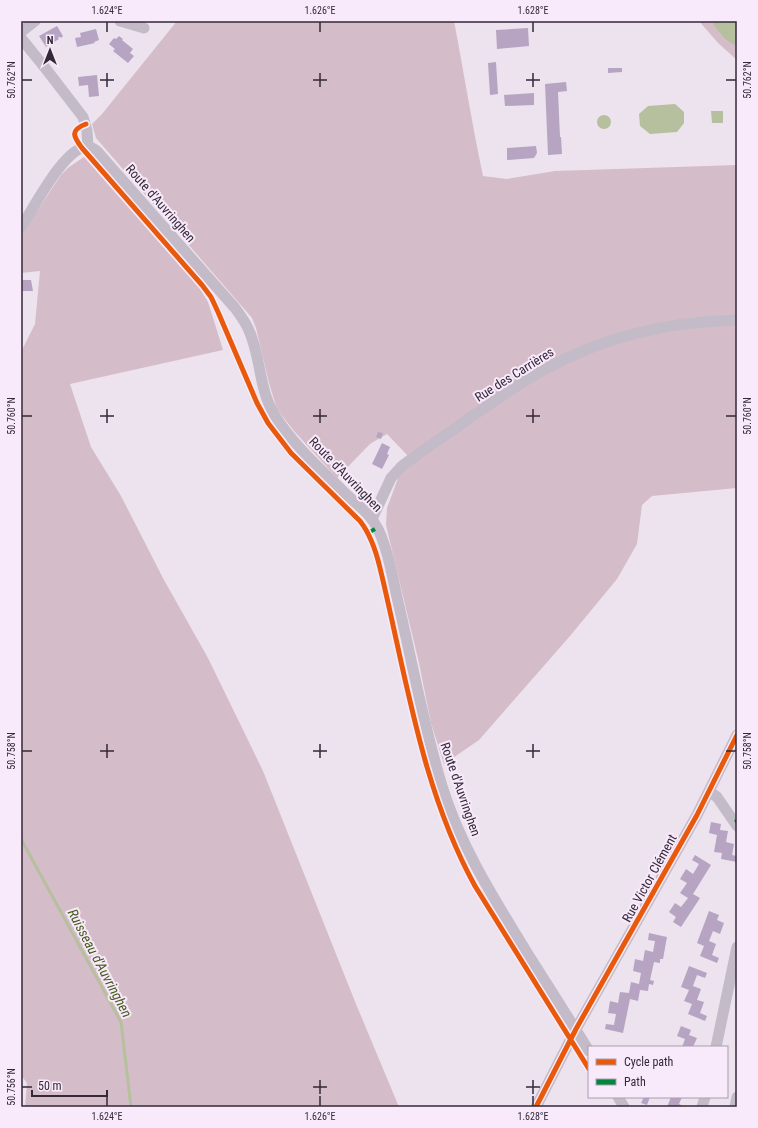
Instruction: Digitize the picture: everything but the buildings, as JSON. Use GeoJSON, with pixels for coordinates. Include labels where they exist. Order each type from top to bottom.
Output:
{"type":"FeatureCollection","features":[{"type":"Feature","properties":{"kind":"street"},"geometry":{"type":"LineString","coordinates":[[21,32],[35,21]]}},
{"type":"Feature","properties":{"kind":"street"},"geometry":{"type":"LineString","coordinates":[[120,21],[144,28]]}},
{"type":"Feature","properties":{"kind":"street"},"geometry":{"type":"LineString","coordinates":[[21,38],[83,117],[87,131],[88,147],[78,150],[57,171],[21,227]]}},
{"type":"Feature","properties":{"kind":"street","name":"Route d'Auvringhen"},"geometry":{"type":"LineString","coordinates":[[88,147],[94,149],[102,156],[239,314],[251,334],[263,386],[269,405],[275,416],[306,453],[341,490],[372,519],[378,528],[385,548],[431,746],[456,826],[487,888],[588,1048]]}},
{"type":"Feature","properties":{"kind":"street","name":"Rue des Carrières"},"geometry":{"type":"LineString","coordinates":[[372,519],[391,478],[402,466],[543,370],[595,346],[635,333],[678,324],[737,320]]}},
{"type":"Feature","properties":{"kind":"street","name":"Rue Victor Clément"},"geometry":{"type":"LineString","coordinates":[[536,1107],[576,1029],[710,792],[737,735]]}},
{"type":"Feature","properties":{"kind":"street"},"geometry":{"type":"LineString","coordinates":[[710,792],[717,797],[737,826]]}},
{"type":"Feature","properties":{"kind":"street"},"geometry":{"type":"LineString","coordinates":[[716,1046],[737,947]]}},
{"type":"Feature","properties":{"kind":"street"},"geometry":{"type":"LineString","coordinates":[[735,1107],[737,1097]]}},
{"type":"Feature","properties":{"kind":"street"},"geometry":{"type":"LineString","coordinates":[[619,1098],[624,1107]]}},
{"type":"Feature","properties":{"kind":"shaded area"},"geometry":{"type":"Polygon","coordinates":[[[177,21],[454,21],[483,176],[507,179],[555,171],[737,165],[737,488],[652,496],[642,505],[637,544],[617,579],[570,636],[479,740],[444,764],[431,723],[419,663],[386,525],[387,508],[400,473],[409,457],[387,434],[370,444],[337,478],[294,431],[277,409],[269,383],[256,328],[252,318],[96,138],[92,124],[102,114],[177,21]]]}},
{"type":"Feature","properties":{"kind":"shaded area"},"geometry":{"type":"Polygon","coordinates":[[[699,21],[737,21],[737,60],[718,43],[699,21]]]}},
{"type":"Feature","properties":{"kind":"shaded area"},"geometry":{"type":"Polygon","coordinates":[[[675,104],[684,112],[684,123],[677,132],[650,134],[640,126],[639,114],[648,106],[675,104]]]}},
{"type":"Feature","properties":{"kind":"shaded area"},"geometry":{"type":"Polygon","coordinates":[[[711,111],[723,111],[723,123],[712,123],[711,111]]]}},
{"type":"Feature","properties":{"kind":"shaded area"},"geometry":{"type":"Polygon","coordinates":[[[604,115],[609,117],[611,122],[609,127],[604,129],[599,127],[597,122],[599,117],[604,115]]]}},
{"type":"Feature","properties":{"kind":"shaded area"},"geometry":{"type":"Polygon","coordinates":[[[84,157],[200,289],[208,302],[223,350],[70,384],[91,447],[121,496],[164,580],[208,658],[263,771],[356,1004],[399,1107],[25,1107],[27,1083],[21,1075],[21,352],[35,324],[40,271],[21,273],[21,235],[61,175],[69,167],[84,157]]]}},
{"type":"Feature","properties":{"kind":"waterway"},"geometry":{"type":"LineString","coordinates":[[722,21],[731,32],[737,36]]}},
{"type":"Feature","properties":{"kind":"waterway","name":"Ruisseau d'Auvringhen"},"geometry":{"type":"LineString","coordinates":[[21,839],[121,1022],[131,1107]]}},
{"type":"Feature","properties":{"kind":"marked path"},"geometry":{"type":"LineString","coordinates":[[368,533],[377,528]]}},
{"type":"Feature","properties":{"kind":"cycle path"},"geometry":{"type":"LineString","coordinates":[[86,124],[75,131],[75,137],[79,144],[211,297],[257,403],[268,423],[291,453],[360,521],[373,543],[407,690],[428,771],[456,849],[475,886],[588,1067]]}},
{"type":"Feature","properties":{"kind":"cycle path"},"geometry":{"type":"LineString","coordinates":[[536,1107],[576,1029],[697,815],[737,735]]}}]}
